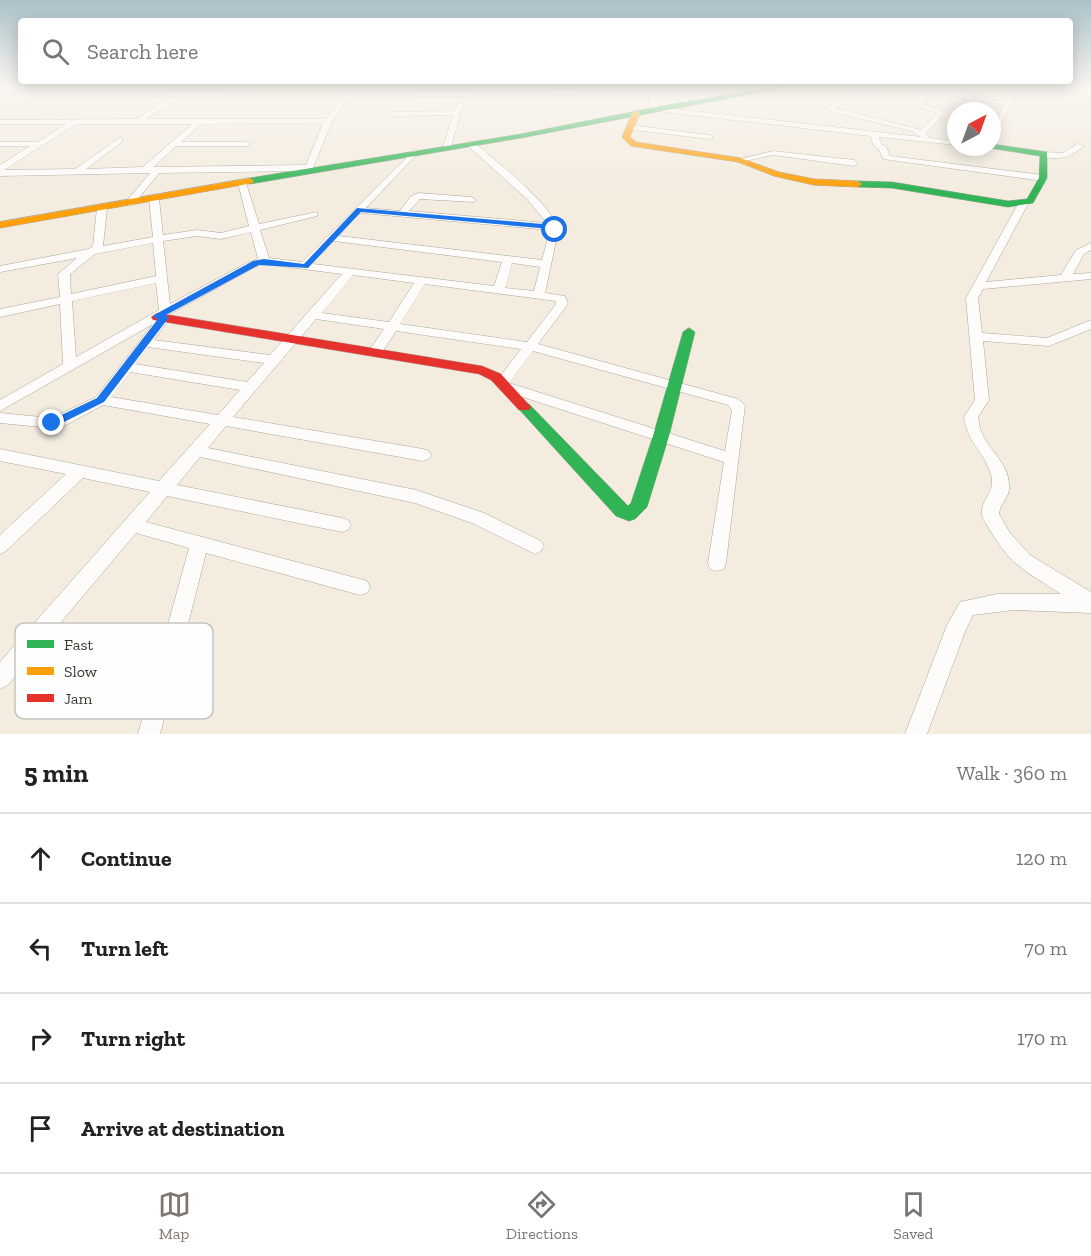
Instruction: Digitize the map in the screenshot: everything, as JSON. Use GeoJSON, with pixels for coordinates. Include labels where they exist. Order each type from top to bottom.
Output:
{"type":"FeatureCollection","features":[{"type":"Feature","properties":{"kind":"street"},"geometry":{"type":"LineString","coordinates":[[447,147],[455,120]]}},
{"type":"Feature","properties":{"kind":"street"},"geometry":{"type":"LineString","coordinates":[[0,225],[308,170],[553,131],[603,120]]}},
{"type":"Feature","properties":{"kind":"street"},"geometry":{"type":"LineString","coordinates":[[633,120],[626,137],[638,145],[740,160],[777,174],[814,182],[909,186],[1008,204],[1023,204],[1030,201],[1043,178],[1044,154]]}},
{"type":"Feature","properties":{"kind":"street"},"geometry":{"type":"LineString","coordinates":[[757,120],[947,142]]}},
{"type":"Feature","properties":{"kind":"street"},"geometry":{"type":"LineString","coordinates":[[871,120],[922,133],[927,140]]}},
{"type":"Feature","properties":{"kind":"street"},"geometry":{"type":"LineString","coordinates":[[922,133],[934,120]]}},
{"type":"Feature","properties":{"kind":"street"},"geometry":{"type":"LineString","coordinates":[[0,122],[328,121],[308,170]]}},
{"type":"Feature","properties":{"kind":"street"},"geometry":{"type":"LineString","coordinates":[[0,132],[19,122]]}},
{"type":"Feature","properties":{"kind":"street"},"geometry":{"type":"LineString","coordinates":[[0,171],[76,122]]}},
{"type":"Feature","properties":{"kind":"street"},"geometry":{"type":"LineString","coordinates":[[145,170],[198,122]]}},
{"type":"Feature","properties":{"kind":"street"},"geometry":{"type":"LineString","coordinates":[[807,137],[809,126]]}},
{"type":"Feature","properties":{"kind":"street"},"geometry":{"type":"LineString","coordinates":[[630,127],[710,138]]}},
{"type":"Feature","properties":{"kind":"street"},"geometry":{"type":"LineString","coordinates":[[875,134],[877,145],[883,148],[888,158],[1043,178]]}},
{"type":"Feature","properties":{"kind":"street"},"geometry":{"type":"LineString","coordinates":[[78,171],[119,140]]}},
{"type":"Feature","properties":{"kind":"street"},"geometry":{"type":"LineString","coordinates":[[0,144],[42,144]]}},
{"type":"Feature","properties":{"kind":"street"},"geometry":{"type":"LineString","coordinates":[[174,144],[247,144]]}},
{"type":"Feature","properties":{"kind":"street"},"geometry":{"type":"LineString","coordinates":[[471,144],[546,213],[554,227],[539,294]]}},
{"type":"Feature","properties":{"kind":"street"},"geometry":{"type":"LineString","coordinates":[[1001,147],[1065,156],[1080,146]]}},
{"type":"Feature","properties":{"kind":"street"},"geometry":{"type":"LineString","coordinates":[[305,266],[414,152]]}},
{"type":"Feature","properties":{"kind":"street"},"geometry":{"type":"LineString","coordinates":[[740,160],[773,153],[854,163]]}},
{"type":"Feature","properties":{"kind":"street"},"geometry":{"type":"LineString","coordinates":[[130,203],[157,170]]}},
{"type":"Feature","properties":{"kind":"street"},"geometry":{"type":"LineString","coordinates":[[0,171],[308,170]]}},
{"type":"Feature","properties":{"kind":"street"},"geometry":{"type":"LineString","coordinates":[[242,183],[264,261]]}},
{"type":"Feature","properties":{"kind":"street"},"geometry":{"type":"LineString","coordinates":[[460,219],[478,189]]}},
{"type":"Feature","properties":{"kind":"street"},"geometry":{"type":"LineString","coordinates":[[402,214],[417,196],[471,200]]}},
{"type":"Feature","properties":{"kind":"street"},"geometry":{"type":"LineString","coordinates":[[0,418],[52,423],[101,400],[145,343],[162,316],[162,278],[154,199]]}},
{"type":"Feature","properties":{"kind":"street"},"geometry":{"type":"LineString","coordinates":[[1023,204],[972,298],[978,337],[982,399],[971,417],[973,431],[996,466],[1000,478],[1000,491],[992,503],[990,515],[1004,538],[1024,561],[1091,603]]}},
{"type":"Feature","properties":{"kind":"street"},"geometry":{"type":"LineString","coordinates":[[70,365],[65,272],[96,250],[102,208]]}},
{"type":"Feature","properties":{"kind":"street"},"geometry":{"type":"LineString","coordinates":[[359,210],[554,227]]}},
{"type":"Feature","properties":{"kind":"street"},"geometry":{"type":"LineString","coordinates":[[0,269],[197,233],[221,236],[255,230],[314,214]]}},
{"type":"Feature","properties":{"kind":"street"},"geometry":{"type":"LineString","coordinates":[[332,238],[546,264]]}},
{"type":"Feature","properties":{"kind":"street"},"geometry":{"type":"LineString","coordinates":[[1065,278],[1080,252],[1091,246]]}},
{"type":"Feature","properties":{"kind":"street"},"geometry":{"type":"LineString","coordinates":[[499,289],[507,260]]}},
{"type":"Feature","properties":{"kind":"street"},"geometry":{"type":"LineString","coordinates":[[0,406],[251,265],[264,261],[539,294],[562,300],[504,385]]}},
{"type":"Feature","properties":{"kind":"street"},"geometry":{"type":"LineString","coordinates":[[47,623],[350,272]]}},
{"type":"Feature","properties":{"kind":"street"},"geometry":{"type":"LineString","coordinates":[[978,286],[1091,276]]}},
{"type":"Feature","properties":{"kind":"street"},"geometry":{"type":"LineString","coordinates":[[0,313],[162,278]]}},
{"type":"Feature","properties":{"kind":"street"},"geometry":{"type":"LineString","coordinates":[[376,351],[422,280]]}},
{"type":"Feature","properties":{"kind":"street"},"geometry":{"type":"LineString","coordinates":[[313,315],[531,346],[675,385],[738,405],[717,563]]}},
{"type":"Feature","properties":{"kind":"street"},"geometry":{"type":"LineString","coordinates":[[162,316],[471,367],[496,377],[622,511],[629,514],[638,507],[661,436],[689,332]]}},
{"type":"Feature","properties":{"kind":"street"},"geometry":{"type":"LineString","coordinates":[[978,337],[1049,342],[1091,324]]}},
{"type":"Feature","properties":{"kind":"street"},"geometry":{"type":"LineString","coordinates":[[145,343],[274,360]]}},
{"type":"Feature","properties":{"kind":"street"},"geometry":{"type":"LineString","coordinates":[[125,367],[250,387]]}},
{"type":"Feature","properties":{"kind":"street"},"geometry":{"type":"LineString","coordinates":[[504,385],[732,459]]}},
{"type":"Feature","properties":{"kind":"street"},"geometry":{"type":"LineString","coordinates":[[101,400],[423,455]]}},
{"type":"Feature","properties":{"kind":"street"},"geometry":{"type":"LineString","coordinates":[[196,451],[416,497],[478,518],[535,546]]}},
{"type":"Feature","properties":{"kind":"street"},"geometry":{"type":"LineString","coordinates":[[0,455],[342,525]]}},
{"type":"Feature","properties":{"kind":"street"},"geometry":{"type":"LineString","coordinates":[[0,546],[80,471]]}},
{"type":"Feature","properties":{"kind":"street"},"geometry":{"type":"LineString","coordinates":[[131,525],[360,587]]}},
{"type":"Feature","properties":{"kind":"street"},"geometry":{"type":"LineString","coordinates":[[178,623],[199,544]]}},
{"type":"Feature","properties":{"kind":"street"},"geometry":{"type":"LineString","coordinates":[[916,734],[957,626],[967,608],[986,603],[1004,602],[1091,603]]}},
{"type":"Feature","properties":{"kind":"street"},"geometry":{"type":"LineString","coordinates":[[0,678],[15,660]]}},
{"type":"Feature","properties":{"kind":"street"},"geometry":{"type":"LineString","coordinates":[[149,734],[153,719]]}},
{"type":"Feature","properties":{"kind":"traffic: fast"},"geometry":{"type":"LineString","coordinates":[[250,181],[521,136],[600,120]]}},
{"type":"Feature","properties":{"kind":"traffic: fast"},"geometry":{"type":"LineString","coordinates":[[858,184],[892,185],[1008,204],[1030,201],[1043,178],[1044,154],[1001,147]]}},
{"type":"Feature","properties":{"kind":"traffic: fast"},"geometry":{"type":"LineString","coordinates":[[524,407],[622,511],[629,514],[638,507],[661,436],[689,332]]}},
{"type":"Feature","properties":{"kind":"traffic: slow"},"geometry":{"type":"LineString","coordinates":[[633,120],[626,137],[634,144],[740,160],[777,174],[814,182],[858,184]]}},
{"type":"Feature","properties":{"kind":"traffic: slow"},"geometry":{"type":"LineString","coordinates":[[0,225],[250,181]]}},
{"type":"Feature","properties":{"kind":"traffic: jam"},"geometry":{"type":"LineString","coordinates":[[157,317],[482,370],[496,377],[524,407]]}},
{"type":"Feature","properties":{"kind":"route"},"geometry":{"type":"LineString","coordinates":[[52,423],[62,421],[101,400],[164,318],[157,316],[256,263],[264,261],[305,266],[359,210],[554,227],[555,230]]}}]}
